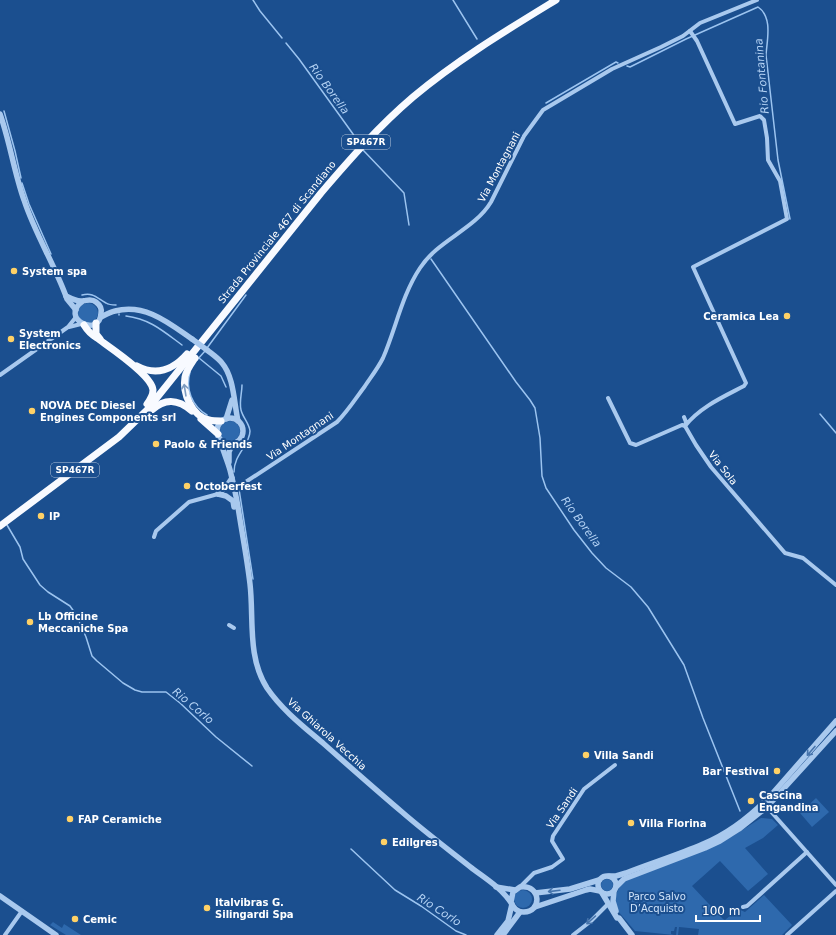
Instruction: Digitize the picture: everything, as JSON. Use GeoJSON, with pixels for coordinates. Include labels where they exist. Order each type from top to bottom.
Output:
{"type":"FeatureCollection","features":[{"type":"Feature","properties":{"kind":"highway","name":"Strada Provinciale 467 di Scandiano"},"geometry":{"type":"LineString","coordinates":[[0,520],[134,424],[147,410],[350,158],[388,119],[413,97],[453,66],[556,0]]}},
{"type":"Feature","properties":{"kind":"highway"},"geometry":{"type":"LineString","coordinates":[[82,324],[88,331],[128,361],[143,370],[159,372],[168,370],[182,360],[202,335],[231,305]]}},
{"type":"Feature","properties":{"kind":"highway"},"geometry":{"type":"LineString","coordinates":[[224,420],[209,420],[203,418],[192,407],[184,388],[184,376],[190,364],[231,305]]}},
{"type":"Feature","properties":{"kind":"highway"},"geometry":{"type":"LineString","coordinates":[[98,320],[96,334],[101,341]]}},
{"type":"Feature","properties":{"kind":"highway"},"geometry":{"type":"LineString","coordinates":[[109,442],[138,415],[152,398],[153,390],[151,383],[128,361]]}},
{"type":"Feature","properties":{"kind":"highway"},"geometry":{"type":"LineString","coordinates":[[109,442],[115,442],[158,404],[166,402],[181,404],[188,408],[219,436]]}},
{"type":"Feature","properties":{"kind":"highway","name":"Strada Provinciale 467 di Scandiano"},"geometry":{"type":"LineString","coordinates":[[0,526],[109,442]]}},
{"type":"Feature","properties":{"kind":"street","name":"Via Montagnani"},"geometry":{"type":"LineString","coordinates":[[235,489],[338,422],[345,414],[380,363],[411,284],[419,269],[428,257],[474,222],[484,211],[491,202],[524,136],[543,110],[612,69],[692,34],[700,23],[757,0]]}},
{"type":"Feature","properties":{"kind":"street"},"geometry":{"type":"LineString","coordinates":[[608,398],[630,443],[636,445],[682,425],[685,426],[702,409],[744,386],[746,383],[693,267],[787,219],[780,181],[768,160],[764,120],[760,116],[735,124],[692,34]]}},
{"type":"Feature","properties":{"kind":"street"},"geometry":{"type":"LineString","coordinates":[[0,114],[5,126],[18,183],[24,202],[66,295],[76,310],[76,317],[68,327],[0,375]]}},
{"type":"Feature","properties":{"kind":"street","name":"Via Ghiarola Vecchia"},"geometry":{"type":"LineString","coordinates":[[66,295],[72,299],[82,301],[92,300],[100,306],[115,311]]}},
{"type":"Feature","properties":{"kind":"street"},"geometry":{"type":"LineString","coordinates":[[76,310],[82,301]]}},
{"type":"Feature","properties":{"kind":"street"},"geometry":{"type":"LineString","coordinates":[[98,320],[101,310],[100,306]]}},
{"type":"Feature","properties":{"kind":"street","name":"Via Ghiarola Vecchia"},"geometry":{"type":"LineString","coordinates":[[82,324],[90,326],[115,311],[128,309],[144,311],[164,320],[221,361],[229,374],[232,383],[238,421],[242,426],[242,433],[239,439],[233,443],[229,452],[229,468]]}},
{"type":"Feature","properties":{"kind":"street"},"geometry":{"type":"LineString","coordinates":[[68,327],[82,324],[76,317]]}},
{"type":"Feature","properties":{"kind":"street","name":"Via Ghiarola Vecchia"},"geometry":{"type":"LineString","coordinates":[[233,395],[231,406],[224,420],[218,427],[219,436],[235,489],[250,584],[254,648],[260,673],[266,687],[287,711],[402,812],[496,887],[512,903]]}},
{"type":"Feature","properties":{"kind":"street"},"geometry":{"type":"LineString","coordinates":[[684,417],[686,422],[685,426]]}},
{"type":"Feature","properties":{"kind":"street"},"geometry":{"type":"LineString","coordinates":[[224,420],[231,418],[238,421]]}},
{"type":"Feature","properties":{"kind":"street","name":"Via Sola"},"geometry":{"type":"LineString","coordinates":[[685,426],[711,467],[784,553],[803,558],[836,585]]}},
{"type":"Feature","properties":{"kind":"street"},"geometry":{"type":"LineString","coordinates":[[219,436],[226,443],[233,443]]}},
{"type":"Feature","properties":{"kind":"street"},"geometry":{"type":"LineString","coordinates":[[154,537],[156,530],[189,502],[218,494],[226,487],[232,478]]}},
{"type":"Feature","properties":{"kind":"street"},"geometry":{"type":"LineString","coordinates":[[226,487],[235,489]]}},
{"type":"Feature","properties":{"kind":"street"},"geometry":{"type":"LineString","coordinates":[[226,496],[235,489]]}},
{"type":"Feature","properties":{"kind":"street"},"geometry":{"type":"LineString","coordinates":[[218,494],[226,496],[233,502],[235,511],[239,512]]}},
{"type":"Feature","properties":{"kind":"street"},"geometry":{"type":"LineString","coordinates":[[229,626],[234,628]]}},
{"type":"Feature","properties":{"kind":"street"},"geometry":{"type":"LineString","coordinates":[[535,893],[570,889],[599,880],[604,876],[616,876],[626,873],[703,844],[736,826],[765,805],[836,721]]}},
{"type":"Feature","properties":{"kind":"street"},"geometry":{"type":"LineString","coordinates":[[512,903],[520,912],[528,912],[535,907],[586,890],[608,894],[624,879],[720,841],[748,823],[836,731]]}},
{"type":"Feature","properties":{"kind":"street","name":"Via Sandi"},"geometry":{"type":"LineString","coordinates":[[518,889],[536,872],[552,867],[563,859],[552,841],[552,836],[584,789],[615,765]]}},
{"type":"Feature","properties":{"kind":"street"},"geometry":{"type":"LineString","coordinates":[[765,805],[836,885]]}},
{"type":"Feature","properties":{"kind":"street"},"geometry":{"type":"LineString","coordinates":[[743,907],[747,906],[807,852]]}},
{"type":"Feature","properties":{"kind":"street"},"geometry":{"type":"LineString","coordinates":[[529,888],[531,876]]}},
{"type":"Feature","properties":{"kind":"street"},"geometry":{"type":"LineString","coordinates":[[609,876],[615,880],[614,905],[620,917],[619,918]]}},
{"type":"Feature","properties":{"kind":"street"},"geometry":{"type":"LineString","coordinates":[[599,880],[598,886],[608,904],[617,918],[619,918],[632,935]]}},
{"type":"Feature","properties":{"kind":"street","name":"Via Ghiarola Vecchia"},"geometry":{"type":"LineString","coordinates":[[496,887],[518,889]]}},
{"type":"Feature","properties":{"kind":"street"},"geometry":{"type":"LineString","coordinates":[[497,935],[508,921],[512,896],[518,889],[529,888],[535,893],[537,900],[535,907]]}},
{"type":"Feature","properties":{"kind":"street"},"geometry":{"type":"LineString","coordinates":[[787,935],[836,891]]}},
{"type":"Feature","properties":{"kind":"street"},"geometry":{"type":"LineString","coordinates":[[0,896],[56,935]]}},
{"type":"Feature","properties":{"kind":"street"},"geometry":{"type":"LineString","coordinates":[[573,935],[591,921],[608,904]]}},
{"type":"Feature","properties":{"kind":"street"},"geometry":{"type":"LineString","coordinates":[[5,935],[22,911]]}},
{"type":"Feature","properties":{"kind":"street"},"geometry":{"type":"LineString","coordinates":[[503,935],[520,912]]}},
{"type":"Feature","properties":{"kind":"green space"},"geometry":{"type":"Polygon","coordinates":[[[88,303],[95,306],[98,313],[95,320],[88,323],[81,320],[78,313],[81,306],[88,303]]]}},
{"type":"Feature","properties":{"kind":"green space"},"geometry":{"type":"Polygon","coordinates":[[[230,421],[237,424],[240,431],[237,438],[230,441],[223,438],[220,431],[223,424],[230,421]]]}},
{"type":"Feature","properties":{"kind":"green space"},"geometry":{"type":"Polygon","coordinates":[[[816,798],[829,812],[812,827],[800,813],[816,798]]]}},
{"type":"Feature","properties":{"kind":"green space","name":"Parco Salvo D’Acquisto"},"geometry":{"type":"Polygon","coordinates":[[[761,818],[772,819],[778,825],[763,838],[745,848],[768,874],[748,891],[720,861],[692,886],[725,920],[738,909],[745,912],[764,895],[792,925],[782,935],[698,935],[699,929],[679,927],[678,935],[676,935],[677,927],[675,927],[674,931],[671,931],[671,934],[674,935],[635,931],[617,910],[615,899],[623,882],[733,836],[761,818]]]}},
{"type":"Feature","properties":{"kind":"green space"},"geometry":{"type":"Polygon","coordinates":[[[607,879],[611,881],[613,885],[611,889],[607,891],[603,889],[601,885],[603,881],[607,879]]]}},
{"type":"Feature","properties":{"kind":"green space"},"geometry":{"type":"Polygon","coordinates":[[[519,890],[527,890],[532,895],[530,906],[527,908],[519,908],[514,903],[514,895],[519,890]]]}},
{"type":"Feature","properties":{"kind":"green space"},"geometry":{"type":"Polygon","coordinates":[[[53,922],[62,928],[64,924],[81,935],[66,935],[50,925],[53,922]]]}},
{"type":"Feature","properties":{"kind":"waterway","name":"Rio Borella"},"geometry":{"type":"LineString","coordinates":[[253,0],[282,38]]}},
{"type":"Feature","properties":{"kind":"waterway","name":"Rio Fontanina"},"geometry":{"type":"LineString","coordinates":[[453,0],[477,39]]}},
{"type":"Feature","properties":{"kind":"waterway","name":"Rio Fontanina"},"geometry":{"type":"LineString","coordinates":[[627,66],[630,67],[686,39],[758,7],[763,11],[766,17],[768,29],[766,55],[778,160],[790,219]]}},
{"type":"Feature","properties":{"kind":"waterway","name":"Rio Borella"},"geometry":{"type":"LineString","coordinates":[[286,43],[353,134],[359,145]]}},
{"type":"Feature","properties":{"kind":"waterway","name":"Rio Fontanina"},"geometry":{"type":"LineString","coordinates":[[546,103],[616,62],[618,63]]}},
{"type":"Feature","properties":{"kind":"waterway"},"geometry":{"type":"LineString","coordinates":[[4,111],[21,178]]}},
{"type":"Feature","properties":{"kind":"waterway","name":"Rio Borella"},"geometry":{"type":"LineString","coordinates":[[363,150],[404,193],[409,225]]}},
{"type":"Feature","properties":{"kind":"waterway"},"geometry":{"type":"LineString","coordinates":[[22,183],[29,204],[51,254]]}},
{"type":"Feature","properties":{"kind":"waterway","name":"Rio Borella"},"geometry":{"type":"LineString","coordinates":[[431,259],[535,408],[540,438],[542,476],[546,488],[574,530],[592,553],[606,568],[631,587],[648,607],[684,665],[703,718],[740,811]]}},
{"type":"Feature","properties":{"kind":"waterway"},"geometry":{"type":"LineString","coordinates":[[82,295],[89,294],[97,297],[107,304],[116,305]]}},
{"type":"Feature","properties":{"kind":"waterway"},"geometry":{"type":"LineString","coordinates":[[207,348],[246,295]]}},
{"type":"Feature","properties":{"kind":"waterway"},"geometry":{"type":"LineString","coordinates":[[126,316],[149,323],[162,330],[182,345]]}},
{"type":"Feature","properties":{"kind":"waterway"},"geometry":{"type":"LineString","coordinates":[[197,360],[205,351]]}},
{"type":"Feature","properties":{"kind":"waterway"},"geometry":{"type":"LineString","coordinates":[[199,358],[221,376],[226,387]]}},
{"type":"Feature","properties":{"kind":"waterway"},"geometry":{"type":"LineString","coordinates":[[190,372],[188,385],[189,391],[197,407],[207,415]]}},
{"type":"Feature","properties":{"kind":"waterway"},"geometry":{"type":"LineString","coordinates":[[234,472],[236,460],[248,441],[250,431],[240,407],[242,385]]}},
{"type":"Feature","properties":{"kind":"waterway","name":"Rio Fontanina"},"geometry":{"type":"LineString","coordinates":[[820,414],[836,433]]}},
{"type":"Feature","properties":{"kind":"waterway"},"geometry":{"type":"LineString","coordinates":[[239,489],[253,579]]}},
{"type":"Feature","properties":{"kind":"waterway","name":"Rio Corlo"},"geometry":{"type":"LineString","coordinates":[[7,525],[20,547],[23,559],[40,585],[70,606],[77,616],[92,656],[97,661],[123,683],[135,690],[142,692],[166,692],[216,737],[252,766]]}},
{"type":"Feature","properties":{"kind":"waterway","name":"Rio Corlo"},"geometry":{"type":"LineString","coordinates":[[351,849],[395,890],[421,906],[456,931],[466,935]]}},
{"type":"Feature","properties":{"kind":"place","name":"System spa"},"geometry":{"type":"Point","coordinates":[14,271]}},
{"type":"Feature","properties":{"kind":"place","name":"Ceramica Lea"},"geometry":{"type":"Point","coordinates":[787,316]}},
{"type":"Feature","properties":{"kind":"place","name":"System Electronics"},"geometry":{"type":"Point","coordinates":[11,339]}},
{"type":"Feature","properties":{"kind":"place","name":"NOVA DEC Diesel Engines Components srl"},"geometry":{"type":"Point","coordinates":[32,411]}},
{"type":"Feature","properties":{"kind":"place","name":"Paolo & Friends"},"geometry":{"type":"Point","coordinates":[156,444]}},
{"type":"Feature","properties":{"kind":"place","name":"Octoberfest"},"geometry":{"type":"Point","coordinates":[187,486]}},
{"type":"Feature","properties":{"kind":"place","name":"IP"},"geometry":{"type":"Point","coordinates":[41,516]}},
{"type":"Feature","properties":{"kind":"place","name":"Lb Officine Meccaniche Spa"},"geometry":{"type":"Point","coordinates":[30,622]}},
{"type":"Feature","properties":{"kind":"place","name":"Villa Sandi"},"geometry":{"type":"Point","coordinates":[586,755]}},
{"type":"Feature","properties":{"kind":"place","name":"Bar Festival"},"geometry":{"type":"Point","coordinates":[777,771]}},
{"type":"Feature","properties":{"kind":"place","name":"Cascina Engandina"},"geometry":{"type":"Point","coordinates":[751,801]}},
{"type":"Feature","properties":{"kind":"place","name":"FAP Ceramiche"},"geometry":{"type":"Point","coordinates":[70,819]}},
{"type":"Feature","properties":{"kind":"place","name":"Villa Florina"},"geometry":{"type":"Point","coordinates":[631,823]}},
{"type":"Feature","properties":{"kind":"place","name":"Edilgres"},"geometry":{"type":"Point","coordinates":[384,842]}},
{"type":"Feature","properties":{"kind":"place","name":"Italvibras G. Silingardi Spa"},"geometry":{"type":"Point","coordinates":[207,908]}},
{"type":"Feature","properties":{"kind":"place","name":"Cemic"},"geometry":{"type":"Point","coordinates":[75,919]}}]}
